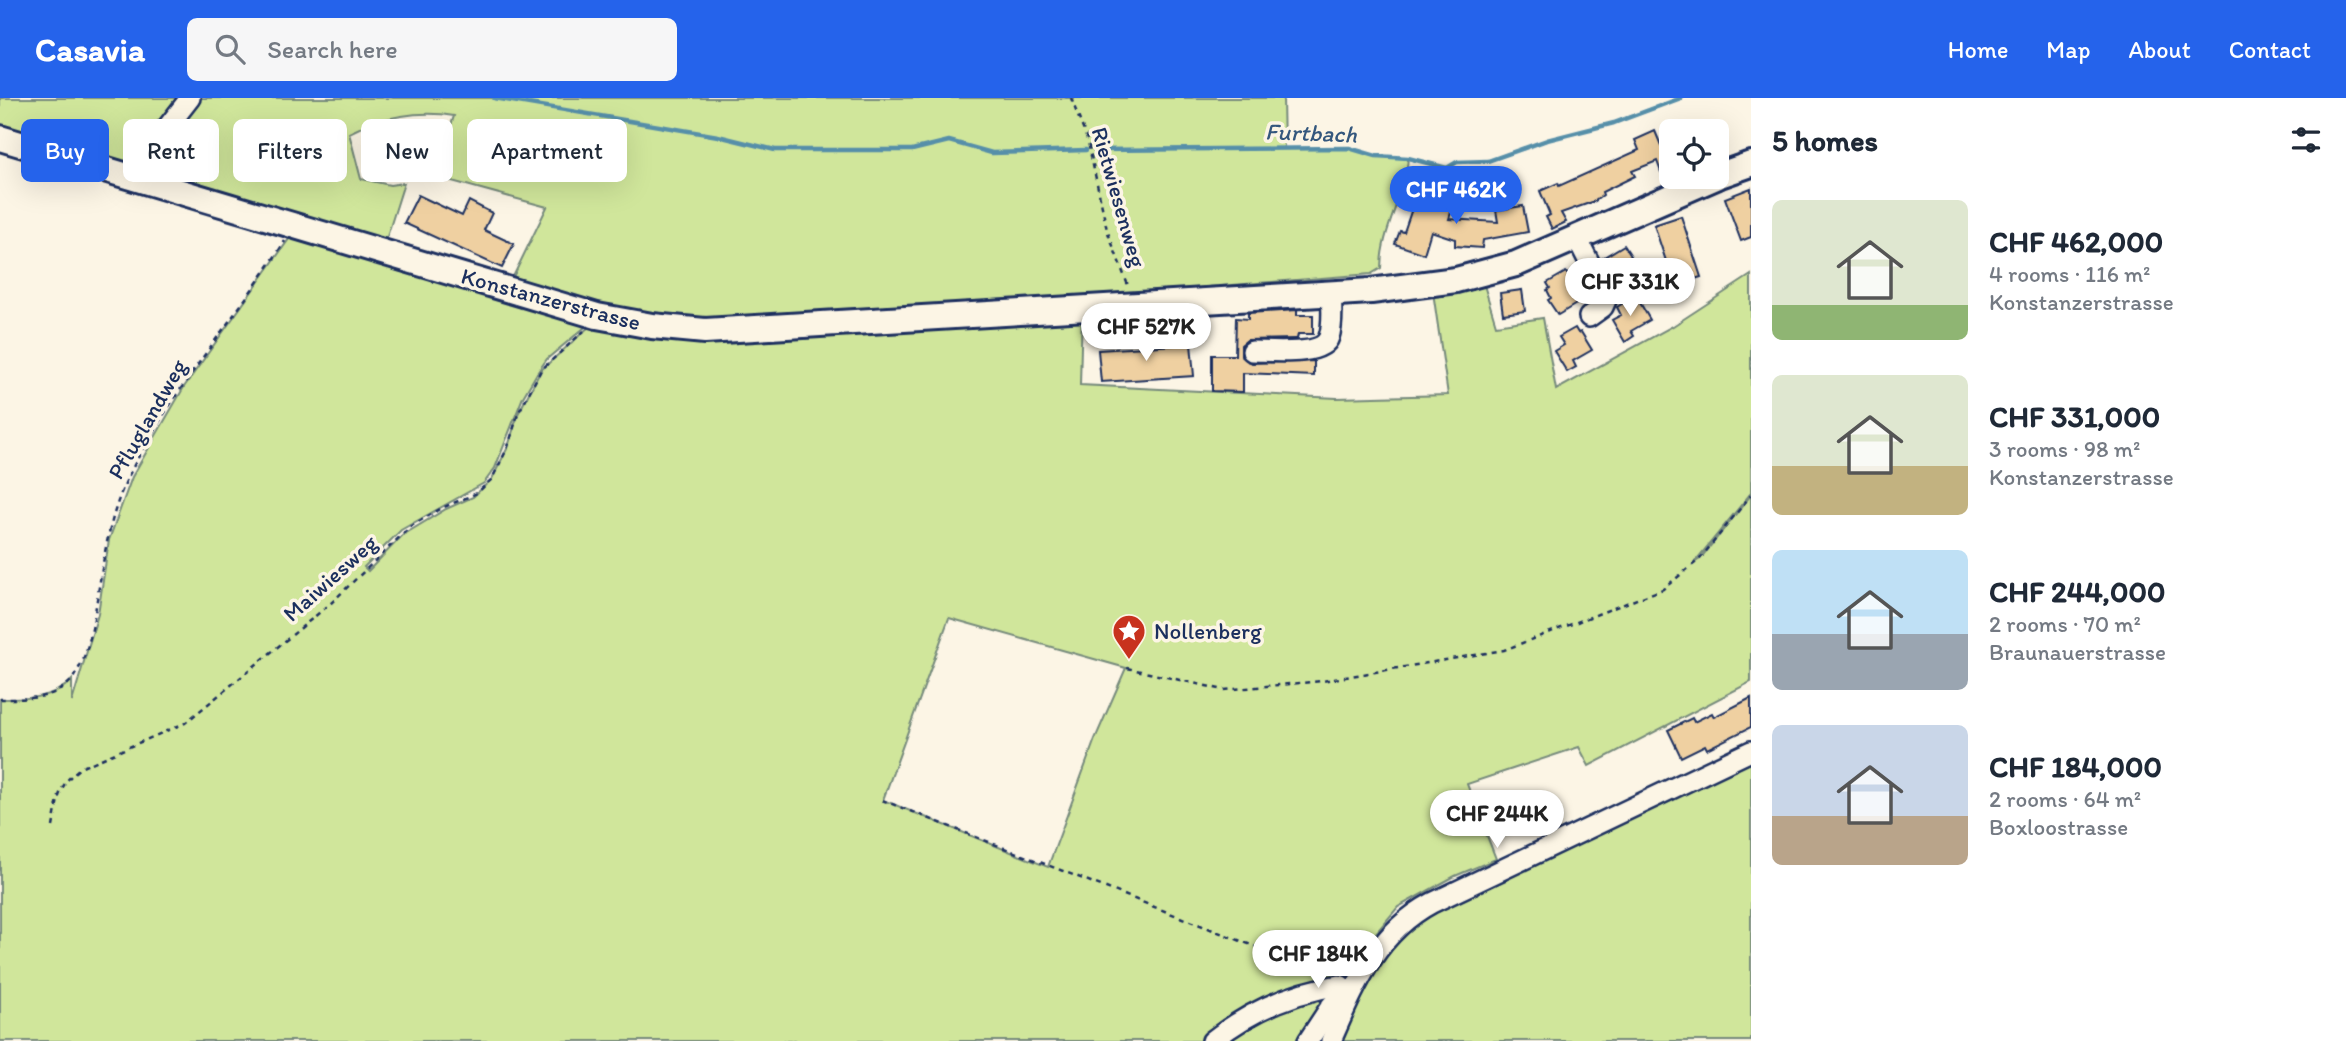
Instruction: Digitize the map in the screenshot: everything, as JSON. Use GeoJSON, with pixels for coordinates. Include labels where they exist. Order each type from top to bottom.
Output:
{"type":"FeatureCollection","features":[{"type":"Feature","properties":{"kind":"main road","name":"Konstanzerstrasse"},"geometry":{"type":"LineString","coordinates":[[0,138],[597,316],[652,326],[723,331],[1371,291],[1456,280],[1516,264],[1689,189]]}},
{"type":"Feature","properties":{"kind":"main road","name":"Konstanzerstrasse"},"geometry":{"type":"LineString","coordinates":[[1729,172],[1751,164]]}},
{"type":"Feature","properties":{"kind":"street"},"geometry":{"type":"LineString","coordinates":[[152,184],[163,134],[190,98]]}},
{"type":"Feature","properties":{"kind":"street"},"geometry":{"type":"LineString","coordinates":[[1577,239],[1607,298],[1603,307],[1589,317]]}},
{"type":"Feature","properties":{"kind":"street"},"geometry":{"type":"LineString","coordinates":[[1252,351],[1312,351],[1322,346],[1329,338],[1331,293]]}},
{"type":"Feature","properties":{"kind":"street"},"geometry":{"type":"LineString","coordinates":[[1331,1041],[1352,989],[1380,945],[1397,927],[1423,908],[1751,751]]}},
{"type":"Feature","properties":{"kind":"street"},"geometry":{"type":"LineString","coordinates":[[1212,1041],[1254,1013],[1286,999],[1340,985],[1352,989]]}},
{"type":"Feature","properties":{"kind":"street"},"geometry":{"type":"LineString","coordinates":[[1308,1041],[1331,1006],[1352,989]]}},
{"type":"Feature","properties":{"kind":"path","name":"Rietwiesenweg"},"geometry":{"type":"LineString","coordinates":[[1071,98],[1088,142],[1101,207],[1133,305]]}},
{"type":"Feature","properties":{"kind":"path","name":"Pfluglandweg"},"geometry":{"type":"LineString","coordinates":[[0,699],[31,698],[55,692],[69,684],[75,676],[93,627],[107,539],[127,480],[175,395],[284,242]]}},
{"type":"Feature","properties":{"kind":"path","name":"Maiwiesweg"},"geometry":{"type":"LineString","coordinates":[[53,827],[59,791],[66,779],[80,768],[185,723],[330,604],[411,526],[442,508],[477,493],[492,479],[508,447],[518,414],[541,370],[597,316]]}},
{"type":"Feature","properties":{"kind":"path"},"geometry":{"type":"LineString","coordinates":[[1127,668],[1224,690],[1322,681],[1504,650],[1664,589],[1700,559],[1751,495]]}},
{"type":"Feature","properties":{"kind":"path"},"geometry":{"type":"LineString","coordinates":[[882,800],[1352,989]]}},
{"type":"Feature","properties":{"kind":"green space"},"geometry":{"type":"Polygon","coordinates":[[[0,98],[1283,98],[1284,148],[1349,148],[1376,156],[1408,158],[1403,186],[1385,240],[1381,268],[1371,274],[1131,293],[702,319],[603,306],[513,277],[547,207],[453,181],[454,116],[427,114],[361,119],[361,127],[349,133],[361,182],[390,185],[404,183],[386,240],[370,238],[183,182],[219,182],[219,119],[123,119],[123,164],[109,160],[109,119],[21,119],[21,133],[0,127],[0,98]]]}},
{"type":"Feature","properties":{"kind":"green space"},"geometry":{"type":"Polygon","coordinates":[[[294,232],[585,323],[584,328],[547,359],[537,373],[523,397],[495,468],[484,483],[401,530],[364,567],[368,571],[403,535],[446,509],[473,497],[492,479],[508,447],[518,414],[541,370],[591,325],[613,328],[1082,308],[1080,385],[1337,398],[1448,395],[1433,292],[1484,285],[1496,325],[1543,318],[1556,390],[1673,326],[1751,275],[1751,493],[1694,563],[1751,495],[1751,682],[1589,766],[1579,747],[1467,784],[1496,859],[1455,876],[1398,907],[1340,975],[1307,988],[1208,1041],[0,1041],[0,699],[48,694],[72,680],[72,702],[98,614],[109,540],[132,477],[184,387],[294,232]],[[949,618],[883,800],[1048,867],[1095,739],[1126,668],[949,618]]]}},
{"type":"Feature","properties":{"kind":"green space"},"geometry":{"type":"Polygon","coordinates":[[[1751,759],[1751,1041],[1340,1041],[1382,953],[1430,912],[1751,759]]]}},
{"type":"Feature","properties":{"kind":"green space"},"geometry":{"type":"Polygon","coordinates":[[[1332,989],[1301,1041],[1215,1041],[1243,1022],[1332,989]]]}},
{"type":"Feature","properties":{"kind":"building"},"geometry":{"type":"Polygon","coordinates":[[[1655,131],[1659,141],[1659,166],[1657,161],[1632,171],[1635,176],[1602,192],[1603,195],[1595,201],[1561,213],[1566,222],[1552,229],[1546,217],[1550,215],[1540,191],[1558,183],[1559,186],[1639,150],[1635,140],[1655,131]]]}},
{"type":"Feature","properties":{"kind":"building"},"geometry":{"type":"Polygon","coordinates":[[[1751,188],[1751,237],[1741,241],[1725,198],[1751,188]]]}},
{"type":"Feature","properties":{"kind":"building"},"geometry":{"type":"Polygon","coordinates":[[[1417,194],[1453,206],[1449,219],[1498,222],[1496,210],[1523,206],[1528,232],[1483,240],[1482,248],[1455,246],[1455,239],[1431,231],[1424,254],[1395,244],[1400,231],[1404,232],[1417,194]]]}},
{"type":"Feature","properties":{"kind":"building"},"geometry":{"type":"Polygon","coordinates":[[[418,195],[462,216],[469,201],[492,213],[484,230],[514,244],[502,268],[404,223],[418,195]]]}},
{"type":"Feature","properties":{"kind":"building"},"geometry":{"type":"Polygon","coordinates":[[[1681,216],[1701,277],[1674,285],[1654,225],[1681,216]]]}},
{"type":"Feature","properties":{"kind":"building"},"geometry":{"type":"Polygon","coordinates":[[[1624,245],[1631,256],[1627,259],[1634,271],[1613,283],[1601,259],[1624,245]]]}},
{"type":"Feature","properties":{"kind":"building"},"geometry":{"type":"Polygon","coordinates":[[[1566,272],[1575,287],[1570,290],[1578,303],[1558,315],[1548,300],[1551,298],[1547,283],[1566,272]]]}},
{"type":"Feature","properties":{"kind":"building"},"geometry":{"type":"Polygon","coordinates":[[[1522,290],[1525,311],[1503,314],[1500,293],[1522,290]]]}},
{"type":"Feature","properties":{"kind":"building"},"geometry":{"type":"Polygon","coordinates":[[[1633,297],[1636,303],[1639,301],[1650,320],[1631,331],[1634,336],[1625,342],[1612,320],[1621,315],[1617,307],[1633,297]]]}},
{"type":"Feature","properties":{"kind":"building"},"geometry":{"type":"Polygon","coordinates":[[[1297,310],[1297,315],[1313,315],[1313,334],[1298,334],[1297,339],[1247,340],[1241,345],[1241,356],[1252,363],[1314,361],[1314,376],[1243,373],[1243,392],[1212,391],[1212,355],[1235,355],[1236,318],[1248,319],[1248,313],[1297,310]]]}},
{"type":"Feature","properties":{"kind":"building"},"geometry":{"type":"Polygon","coordinates":[[[1575,328],[1578,333],[1581,332],[1592,350],[1573,361],[1576,367],[1567,372],[1554,351],[1564,345],[1559,337],[1575,328]]]}},
{"type":"Feature","properties":{"kind":"building"},"geometry":{"type":"Polygon","coordinates":[[[1191,344],[1194,376],[1101,382],[1098,350],[1191,344]]]}},
{"type":"Feature","properties":{"kind":"building"},"geometry":{"type":"Polygon","coordinates":[[[1751,698],[1751,727],[1707,749],[1705,745],[1681,757],[1668,730],[1692,718],[1694,722],[1712,713],[1714,717],[1751,698]]]}},
{"type":"Feature","properties":{"kind":"waterway","name":"Furtbach"},"geometry":{"type":"LineString","coordinates":[[494,98],[718,136],[775,150],[912,150],[949,141],[992,153],[1086,150]]}},
{"type":"Feature","properties":{"kind":"waterway","name":"Furtbach"},"geometry":{"type":"LineString","coordinates":[[1095,150],[1349,148],[1376,156],[1408,158],[1447,168],[1457,162],[1488,161],[1547,140],[1614,123],[1681,98]]}},
{"type":"Feature","properties":{"kind":"place","name":"Nollenberg"},"geometry":{"type":"Point","coordinates":[1129,661]}}]}
